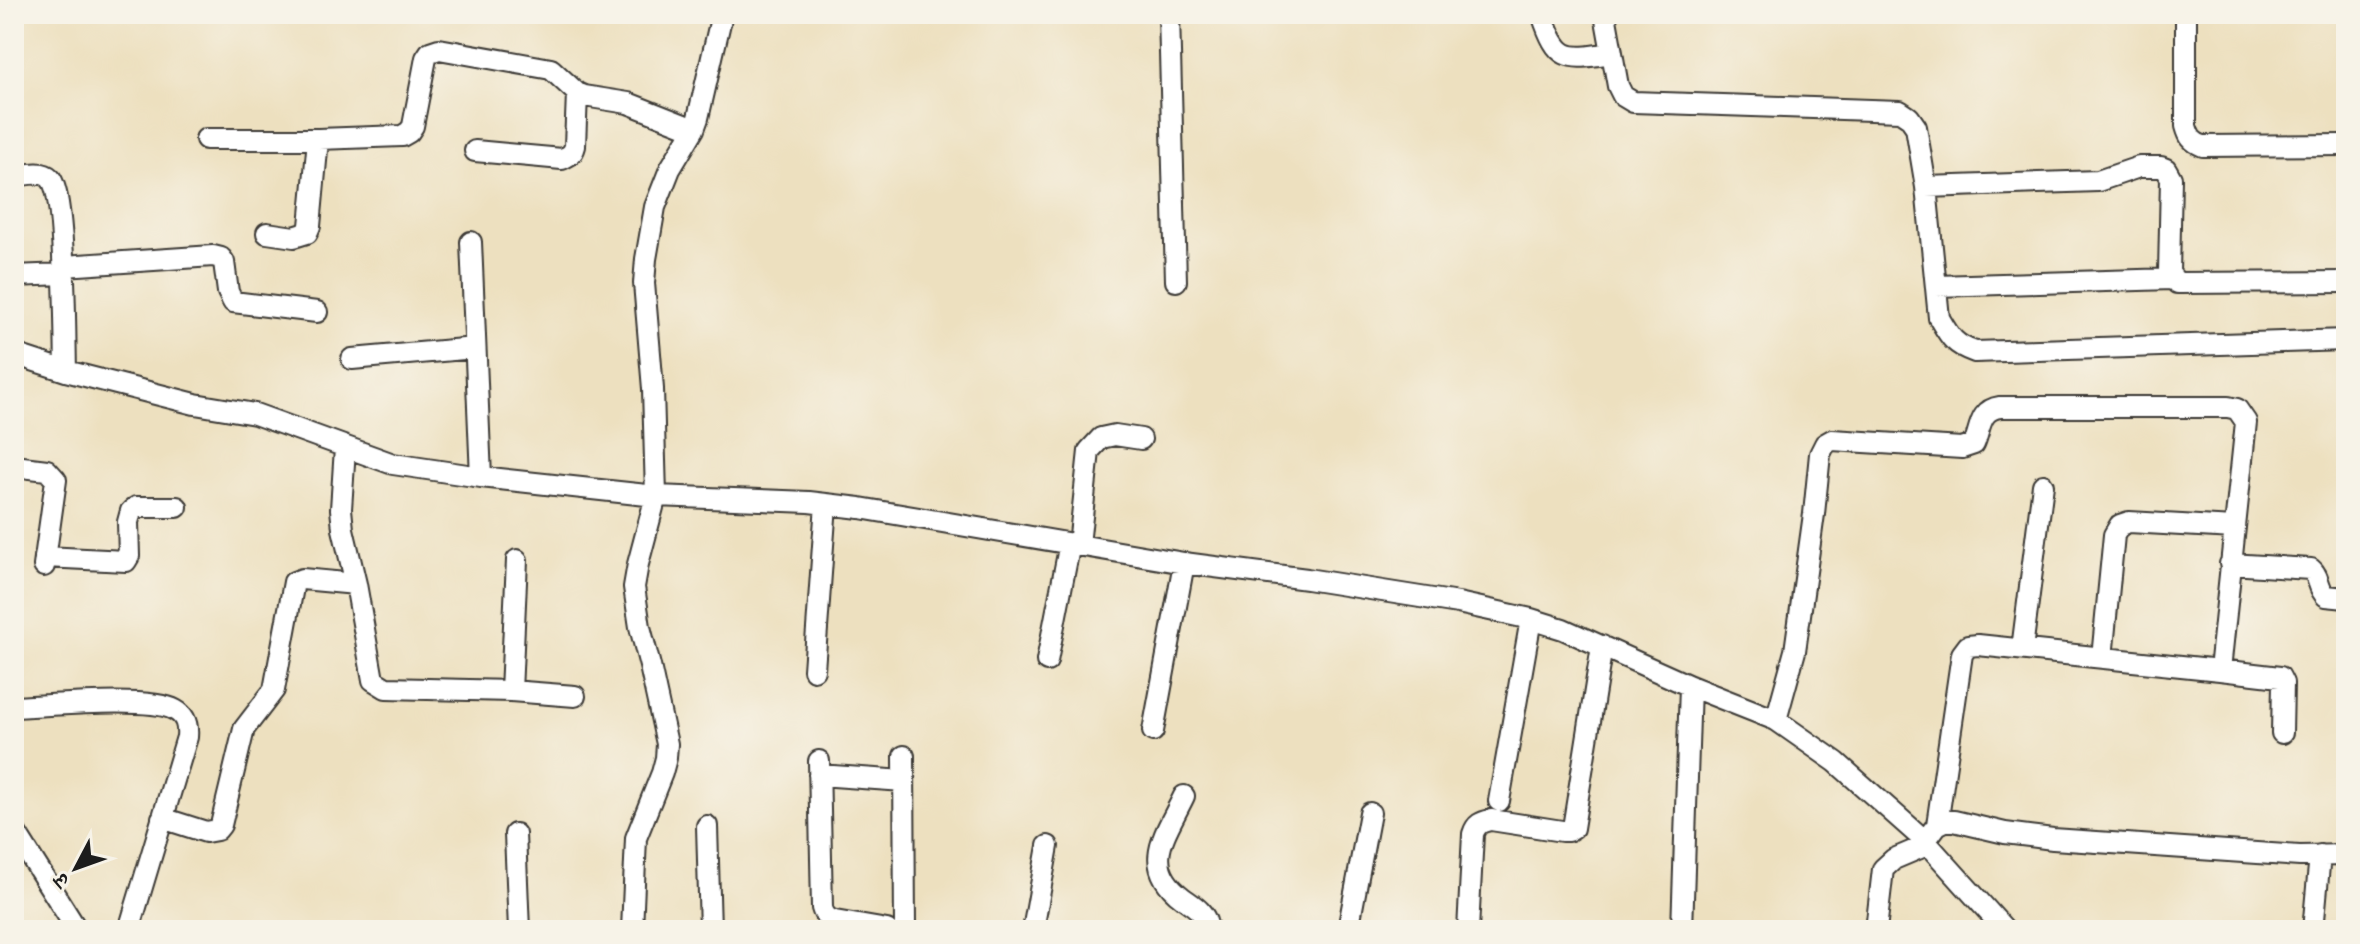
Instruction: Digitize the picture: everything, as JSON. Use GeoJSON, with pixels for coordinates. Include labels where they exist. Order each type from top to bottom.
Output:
{"type":"FeatureCollection","features":[{"type":"Feature","properties":{"kind":"street"},"geometry":{"type":"LineString","coordinates":[[632,930],[636,838],[666,758],[664,727],[640,627],[634,587],[656,496],[653,389],[644,283],[646,259],[655,207],[670,169],[694,129],[704,97],[722,14]]}},
{"type":"Feature","properties":{"kind":"street"},"geometry":{"type":"LineString","coordinates":[[1169,14],[1176,281]]}},
{"type":"Feature","properties":{"kind":"street"},"geometry":{"type":"LineString","coordinates":[[1542,14],[1557,47],[1565,54],[1576,58],[1611,53]]}},
{"type":"Feature","properties":{"kind":"street"},"geometry":{"type":"LineString","coordinates":[[1605,14],[1618,86],[1623,96],[1633,102],[1900,111],[1909,117],[1916,127],[1926,187],[1939,318],[1950,337],[1961,347],[1975,352],[2346,340]]}},
{"type":"Feature","properties":{"kind":"street"},"geometry":{"type":"LineString","coordinates":[[2186,14],[2186,126],[2188,135],[2195,143],[2203,146],[2346,145]]}},
{"type":"Feature","properties":{"kind":"street"},"geometry":{"type":"LineString","coordinates":[[206,139],[392,138],[409,132],[416,113],[426,58],[430,52],[439,49],[551,69],[577,93],[628,103],[694,129]]}},
{"type":"Feature","properties":{"kind":"street"},"geometry":{"type":"LineString","coordinates":[[475,151],[568,157],[575,146],[577,93]]}},
{"type":"Feature","properties":{"kind":"street"},"geometry":{"type":"LineString","coordinates":[[267,233],[294,237],[307,233],[318,139]]}},
{"type":"Feature","properties":{"kind":"street"},"geometry":{"type":"LineString","coordinates":[[1926,187],[2098,181],[2131,168],[2161,167],[2171,178],[2169,273],[2172,279]]}},
{"type":"Feature","properties":{"kind":"street"},"geometry":{"type":"LineString","coordinates":[[14,176],[48,175],[57,195],[64,270],[66,371]]}},
{"type":"Feature","properties":{"kind":"street"},"geometry":{"type":"LineString","coordinates":[[471,242],[481,477]]}},
{"type":"Feature","properties":{"kind":"street"},"geometry":{"type":"LineString","coordinates":[[14,276],[213,256],[224,262],[228,292],[233,302],[317,312]]}},
{"type":"Feature","properties":{"kind":"street"},"geometry":{"type":"LineString","coordinates":[[1936,286],[2172,279],[2183,284],[2346,282]]}},
{"type":"Feature","properties":{"kind":"street"},"geometry":{"type":"LineString","coordinates":[[352,359],[475,348]]}},
{"type":"Feature","properties":{"kind":"street"},"geometry":{"type":"LineString","coordinates":[[14,354],[66,371],[195,404],[255,414],[393,464],[656,496],[826,504],[1184,563],[1458,603],[1531,619],[1563,629],[1690,686],[1776,720],[1930,833],[2005,930]]}},
{"type":"Feature","properties":{"kind":"street"},"geometry":{"type":"LineString","coordinates":[[1776,720],[1795,651],[1820,454],[1825,444],[1832,440],[1962,448],[1974,444],[1985,413],[1990,408],[2237,409],[2246,422],[2220,670]]}},
{"type":"Feature","properties":{"kind":"street"},"geometry":{"type":"LineString","coordinates":[[1047,661],[1074,544],[1089,451],[1101,438],[1115,435],[1141,439]]}},
{"type":"Feature","properties":{"kind":"street"},"geometry":{"type":"LineString","coordinates":[[345,448],[342,519],[373,680],[386,688],[575,696]]}},
{"type":"Feature","properties":{"kind":"street"},"geometry":{"type":"LineString","coordinates":[[14,466],[47,470],[56,480],[45,562],[126,561],[129,556],[128,522],[131,511],[136,507],[177,507]]}},
{"type":"Feature","properties":{"kind":"street"},"geometry":{"type":"LineString","coordinates":[[2022,649],[2043,485]]}},
{"type":"Feature","properties":{"kind":"street"},"geometry":{"type":"LineString","coordinates":[[814,670],[826,504]]}},
{"type":"Feature","properties":{"kind":"street"},"geometry":{"type":"LineString","coordinates":[[2102,658],[2114,535],[2120,525],[2129,522],[2234,528]]}},
{"type":"Feature","properties":{"kind":"street"},"geometry":{"type":"LineString","coordinates":[[511,691],[517,560]]}},
{"type":"Feature","properties":{"kind":"street"},"geometry":{"type":"LineString","coordinates":[[1153,731],[1184,563]]}},
{"type":"Feature","properties":{"kind":"street"},"geometry":{"type":"LineString","coordinates":[[2230,564],[2311,569],[2326,596],[2346,598]]}},
{"type":"Feature","properties":{"kind":"street"},"geometry":{"type":"LineString","coordinates":[[162,818],[206,832],[217,830],[221,825],[244,729],[274,690],[294,582],[302,579],[356,584]]}},
{"type":"Feature","properties":{"kind":"street"},"geometry":{"type":"LineString","coordinates":[[1499,801],[1531,619]]}},
{"type":"Feature","properties":{"kind":"street"},"geometry":{"type":"LineString","coordinates":[[1468,930],[1475,827],[1491,820],[1562,831],[1573,828],[1602,646]]}},
{"type":"Feature","properties":{"kind":"street"},"geometry":{"type":"LineString","coordinates":[[1930,833],[1962,654],[1968,646],[2280,677],[2283,683],[2282,733]]}},
{"type":"Feature","properties":{"kind":"street"},"geometry":{"type":"LineString","coordinates":[[1682,930],[1690,686]]}},
{"type":"Feature","properties":{"kind":"street"},"geometry":{"type":"LineString","coordinates":[[14,707],[119,703],[174,709],[184,717],[188,727],[187,737],[129,930]]}},
{"type":"Feature","properties":{"kind":"street"},"geometry":{"type":"LineString","coordinates":[[904,756],[905,930]]}},
{"type":"Feature","properties":{"kind":"street"},"geometry":{"type":"LineString","coordinates":[[887,930],[829,920],[824,914],[819,768],[904,781]]}},
{"type":"Feature","properties":{"kind":"street"},"geometry":{"type":"LineString","coordinates":[[1184,796],[1158,850],[1158,863],[1167,884],[1205,915],[1206,928]]}},
{"type":"Feature","properties":{"kind":"street"},"geometry":{"type":"LineString","coordinates":[[1348,930],[1370,813]]}},
{"type":"Feature","properties":{"kind":"street"},"geometry":{"type":"LineString","coordinates":[[1876,930],[1883,869],[1894,859],[1920,848],[1930,833],[1945,821],[2053,839],[2300,856],[2346,855]]}},
{"type":"Feature","properties":{"kind":"street"},"geometry":{"type":"LineString","coordinates":[[707,826],[710,930]]}},
{"type":"Feature","properties":{"kind":"street"},"geometry":{"type":"LineString","coordinates":[[14,830],[77,930]]}},
{"type":"Feature","properties":{"kind":"street"},"geometry":{"type":"LineString","coordinates":[[515,834],[519,930]]}},
{"type":"Feature","properties":{"kind":"street"},"geometry":{"type":"LineString","coordinates":[[1033,930],[1048,846]]}},
{"type":"Feature","properties":{"kind":"street"},"geometry":{"type":"LineString","coordinates":[[2313,930],[2320,855]]}}]}
